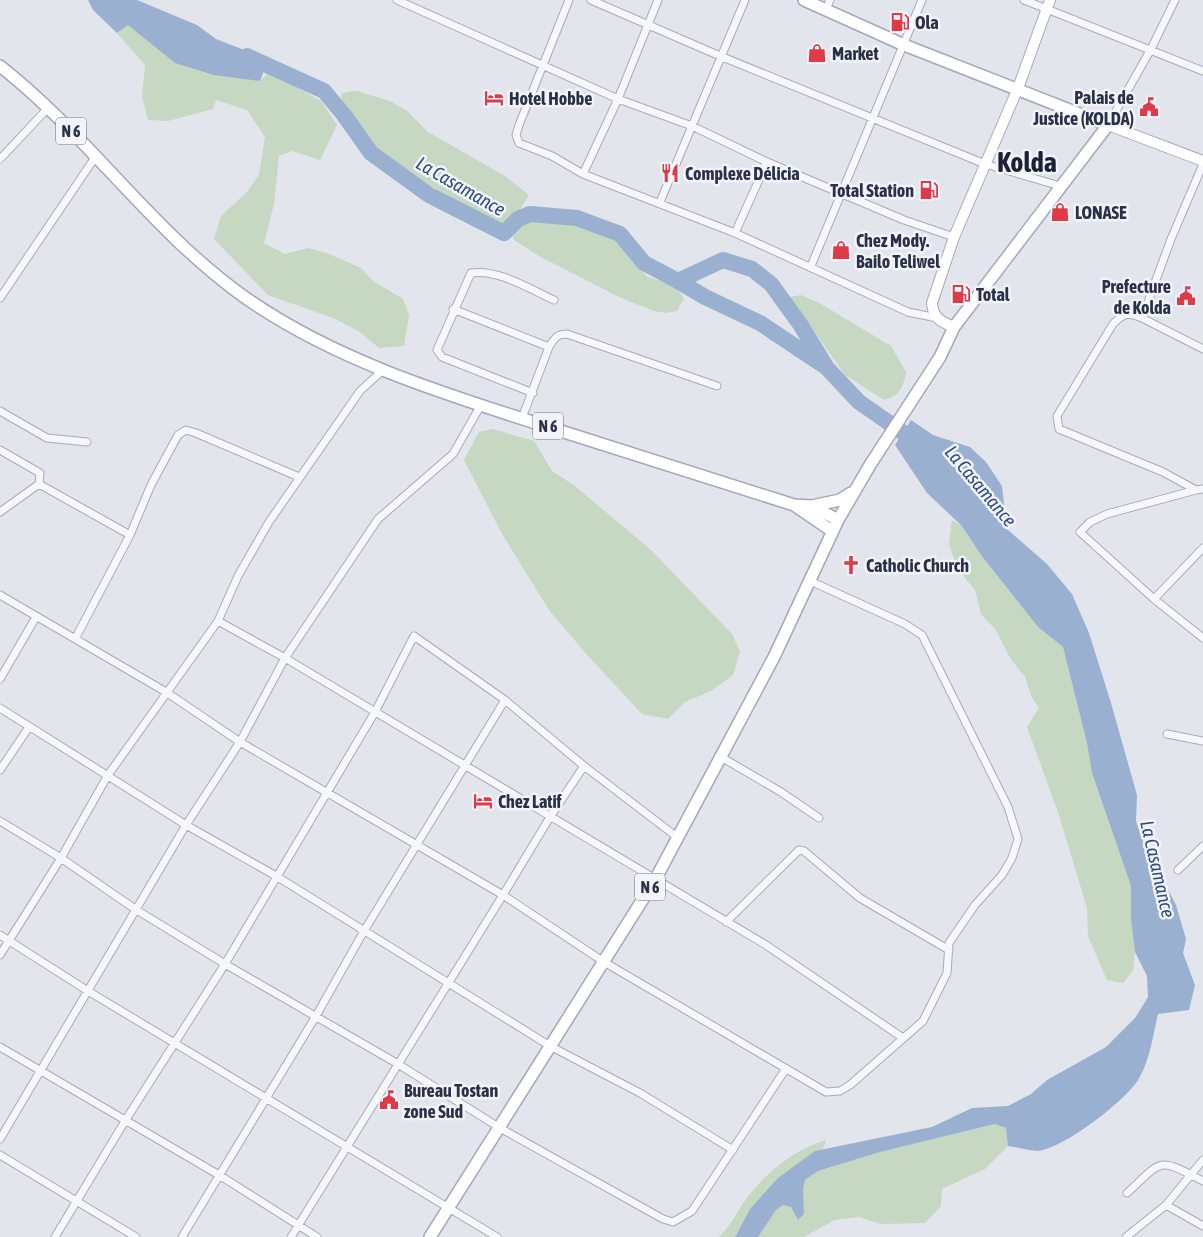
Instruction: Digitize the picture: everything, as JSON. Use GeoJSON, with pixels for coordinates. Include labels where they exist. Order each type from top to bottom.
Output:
{"type":"FeatureCollection","features":[{"type":"Feature","properties":{"kind":"main road"},"geometry":{"type":"LineString","coordinates":[[804,0],[828,4],[904,45],[1018,88],[1203,163]]}},
{"type":"Feature","properties":{"kind":"main road"},"geometry":{"type":"LineString","coordinates":[[954,327],[937,318],[933,312],[932,303],[954,237],[1018,88],[1048,4]]}},
{"type":"Feature","properties":{"kind":"main road","name":"N 6"},"geometry":{"type":"LineString","coordinates":[[0,66],[26,86],[197,261],[244,297],[307,335],[383,370],[481,405],[794,505],[812,506],[838,520],[808,580],[774,657],[655,880],[430,1237]]}},
{"type":"Feature","properties":{"kind":"main road"},"geometry":{"type":"LineString","coordinates":[[838,520],[853,492],[940,357],[954,327],[1108,125]]}},
{"type":"Feature","properties":{"kind":"main road"},"geometry":{"type":"LineString","coordinates":[[812,506],[840,500],[853,492]]}},
{"type":"Feature","properties":{"kind":"main road","name":"N 6"},"geometry":{"type":"LineString","coordinates":[[794,505],[832,531]]}},
{"type":"Feature","properties":{"kind":"street"},"geometry":{"type":"LineString","coordinates":[[397,0],[618,100],[692,126],[766,162],[904,220],[954,237]]}},
{"type":"Feature","properties":{"kind":"street"},"geometry":{"type":"LineString","coordinates":[[569,0],[516,135],[518,143],[552,156],[583,174],[660,202],[812,266],[908,312],[937,318]]}},
{"type":"Feature","properties":{"kind":"street"},"geometry":{"type":"LineString","coordinates":[[591,0],[720,56],[985,164],[1060,186]]}},
{"type":"Feature","properties":{"kind":"street"},"geometry":{"type":"LineString","coordinates":[[583,174],[618,100],[658,0]]}},
{"type":"Feature","properties":{"kind":"street"},"geometry":{"type":"LineString","coordinates":[[660,202],[745,0]]}},
{"type":"Feature","properties":{"kind":"street"},"geometry":{"type":"LineString","coordinates":[[812,266],[922,0]]}},
{"type":"Feature","properties":{"kind":"street"},"geometry":{"type":"LineString","coordinates":[[1024,0],[1048,4],[1203,71]]}},
{"type":"Feature","properties":{"kind":"street"},"geometry":{"type":"LineString","coordinates":[[1108,125],[1151,49],[1175,0]]}},
{"type":"Feature","properties":{"kind":"street"},"geometry":{"type":"LineString","coordinates":[[0,159],[48,108]]}},
{"type":"Feature","properties":{"kind":"street"},"geometry":{"type":"LineString","coordinates":[[0,298],[96,156]]}},
{"type":"Feature","properties":{"kind":"street"},"geometry":{"type":"LineString","coordinates":[[735,233],[766,162]]}},
{"type":"Feature","properties":{"kind":"street"},"geometry":{"type":"LineString","coordinates":[[1142,318],[1171,239],[1203,163]]}},
{"type":"Feature","properties":{"kind":"street"},"geometry":{"type":"LineString","coordinates":[[533,393],[438,354],[437,350],[453,309],[471,273],[482,271],[521,284],[554,300]]}},
{"type":"Feature","properties":{"kind":"street"},"geometry":{"type":"LineString","coordinates":[[453,309],[549,347]]}},
{"type":"Feature","properties":{"kind":"street"},"geometry":{"type":"LineString","coordinates":[[1200,489],[1059,429],[1057,416],[1113,324],[1121,315],[1130,313],[1203,349]]}},
{"type":"Feature","properties":{"kind":"street"},"geometry":{"type":"LineString","coordinates":[[522,418],[549,347],[556,337],[567,334],[717,386]]}},
{"type":"Feature","properties":{"kind":"street"},"geometry":{"type":"LineString","coordinates":[[0,955],[61,858],[108,775],[218,621],[238,576],[260,537],[299,477],[360,391],[383,370]]}},
{"type":"Feature","properties":{"kind":"street"},"geometry":{"type":"LineString","coordinates":[[0,1138],[42,1070],[135,909],[186,825],[240,742],[284,658],[378,519],[453,454],[481,405]]}},
{"type":"Feature","properties":{"kind":"street"},"geometry":{"type":"LineString","coordinates":[[0,411],[47,438],[87,442]]}},
{"type":"Feature","properties":{"kind":"street"},"geometry":{"type":"LineString","coordinates":[[76,639],[130,536],[151,486],[178,435],[186,430],[299,477]]}},
{"type":"Feature","properties":{"kind":"street"},"geometry":{"type":"LineString","coordinates":[[0,450],[40,473],[39,484],[0,512]]}},
{"type":"Feature","properties":{"kind":"street"},"geometry":{"type":"LineString","coordinates":[[39,484],[130,536]]}},
{"type":"Feature","properties":{"kind":"street"},"geometry":{"type":"LineString","coordinates":[[1200,489],[1107,514],[1090,522],[1080,532],[1154,599],[1203,638]]}},
{"type":"Feature","properties":{"kind":"street"},"geometry":{"type":"LineString","coordinates":[[1154,599],[1203,548]]}},
{"type":"Feature","properties":{"kind":"street"},"geometry":{"type":"LineString","coordinates":[[0,595],[166,692],[240,742],[503,895],[604,962],[785,1070],[826,1092],[840,1091],[850,1086],[923,1021],[946,972],[950,943],[1012,858],[1018,839],[1008,807],[922,635],[906,624],[808,580]]}},
{"type":"Feature","properties":{"kind":"street"},"geometry":{"type":"LineString","coordinates":[[0,679],[36,617]]}},
{"type":"Feature","properties":{"kind":"street"},"geometry":{"type":"LineString","coordinates":[[218,621],[376,712],[463,766],[766,945],[903,1038]]}},
{"type":"Feature","properties":{"kind":"street"},"geometry":{"type":"LineString","coordinates":[[55,1237],[125,1121],[225,964],[376,712],[414,636],[505,700],[584,766],[677,838]]}},
{"type":"Feature","properties":{"kind":"street"},"geometry":{"type":"LineString","coordinates":[[182,1237],[316,1016],[364,931],[417,846],[463,766],[505,700]]}},
{"type":"Feature","properties":{"kind":"street"},"geometry":{"type":"LineString","coordinates":[[0,708],[186,825],[276,876],[550,1046],[640,1093],[733,1150]]}},
{"type":"Feature","properties":{"kind":"street"},"geometry":{"type":"LineString","coordinates":[[0,770],[29,727]]}},
{"type":"Feature","properties":{"kind":"street"},"geometry":{"type":"LineString","coordinates":[[1167,734],[1203,741]]}},
{"type":"Feature","properties":{"kind":"street"},"geometry":{"type":"LineString","coordinates":[[721,757],[782,792],[819,818]]}},
{"type":"Feature","properties":{"kind":"street"},"geometry":{"type":"LineString","coordinates":[[291,1237],[550,817],[584,766]]}},
{"type":"Feature","properties":{"kind":"street"},"geometry":{"type":"LineString","coordinates":[[0,821],[61,858],[135,909],[225,964],[398,1064],[500,1128],[663,1220],[673,1222],[692,1211],[785,1070]]}},
{"type":"Feature","properties":{"kind":"street"},"geometry":{"type":"LineString","coordinates":[[1178,870],[1203,846]]}},
{"type":"Feature","properties":{"kind":"street"},"geometry":{"type":"LineString","coordinates":[[726,922],[799,850],[804,851],[825,867],[860,898],[949,950]]}},
{"type":"Feature","properties":{"kind":"street"},"geometry":{"type":"LineString","coordinates":[[0,935],[88,991],[266,1096],[497,1237]]}},
{"type":"Feature","properties":{"kind":"street"},"geometry":{"type":"LineString","coordinates":[[0,1047],[218,1175],[317,1237]]}},
{"type":"Feature","properties":{"kind":"street"},"geometry":{"type":"LineString","coordinates":[[0,1156],[136,1237]]}},
{"type":"Feature","properties":{"kind":"street"},"geometry":{"type":"LineString","coordinates":[[1126,1237],[1166,1205],[1203,1160]]}},
{"type":"Feature","properties":{"kind":"street"},"geometry":{"type":"LineString","coordinates":[[1127,1193],[1158,1165],[1170,1165],[1203,1182]]}},
{"type":"Feature","properties":{"kind":"street"},"geometry":{"type":"LineString","coordinates":[[1166,1205],[1203,1226]]}},
{"type":"Feature","properties":{"kind":"green space"},"geometry":{"type":"Polygon","coordinates":[[[128,24],[175,63],[260,81],[267,74],[281,78],[321,101],[337,125],[320,160],[292,151],[279,156],[274,204],[264,243],[285,254],[309,248],[329,254],[361,268],[373,281],[403,299],[409,315],[404,346],[379,348],[360,332],[333,318],[268,295],[214,239],[221,216],[247,192],[259,175],[265,137],[247,110],[216,100],[213,109],[168,121],[148,120],[142,96],[145,65],[117,33],[128,24]]]}},
{"type":"Feature","properties":{"kind":"green space"},"geometry":{"type":"Polygon","coordinates":[[[357,91],[390,101],[406,110],[428,132],[505,176],[529,195],[512,222],[501,227],[388,161],[372,148],[341,102],[342,93],[357,91]]]}},
{"type":"Feature","properties":{"kind":"green space"},"geometry":{"type":"Polygon","coordinates":[[[523,222],[574,222],[621,243],[647,277],[675,285],[684,299],[677,311],[666,313],[654,311],[621,298],[539,256],[514,240],[510,227],[523,222]]]}},
{"type":"Feature","properties":{"kind":"green space"},"geometry":{"type":"Polygon","coordinates":[[[801,295],[821,304],[891,346],[906,372],[902,387],[894,396],[884,400],[845,375],[790,297],[801,295]]]}},
{"type":"Feature","properties":{"kind":"green space"},"geometry":{"type":"Polygon","coordinates":[[[493,429],[534,441],[552,471],[575,486],[651,550],[732,634],[740,652],[733,675],[711,691],[685,702],[668,719],[642,714],[589,657],[549,610],[501,532],[464,460],[479,432],[493,429]]]}},
{"type":"Feature","properties":{"kind":"green space"},"geometry":{"type":"Polygon","coordinates":[[[952,520],[962,526],[981,555],[1038,627],[1063,647],[1087,743],[1092,773],[1131,886],[1131,919],[1135,952],[1133,971],[1123,983],[1107,980],[1088,936],[1087,908],[1058,812],[1027,727],[1039,708],[1032,698],[1025,677],[1010,658],[996,630],[981,614],[975,590],[957,568],[949,544],[952,520]]]}},
{"type":"Feature","properties":{"kind":"green space"},"geometry":{"type":"Polygon","coordinates":[[[995,1124],[1006,1128],[1008,1146],[985,1169],[942,1189],[941,1206],[925,1223],[881,1224],[859,1217],[835,1220],[804,1237],[758,1237],[776,1210],[783,1205],[791,1207],[798,1219],[803,1214],[805,1180],[818,1171],[880,1152],[995,1124]]]}},
{"type":"Feature","properties":{"kind":"green space"},"geometry":{"type":"Polygon","coordinates":[[[826,1140],[823,1149],[815,1151],[750,1209],[735,1237],[719,1237],[746,1199],[772,1171],[792,1156],[826,1140]]]}},
{"type":"Feature","properties":{"kind":"water"},"geometry":{"type":"Polygon","coordinates":[[[88,0],[137,0],[197,25],[216,39],[269,57],[260,81],[214,75],[175,63],[128,25],[117,33],[93,10],[88,0]]]}},
{"type":"Feature","properties":{"kind":"water"},"geometry":{"type":"Polygon","coordinates":[[[911,420],[933,435],[970,447],[986,462],[1002,486],[1007,529],[1047,564],[1072,594],[1089,633],[1137,795],[1136,821],[1146,851],[1161,864],[1162,878],[1176,905],[1186,939],[1183,953],[1195,985],[1189,1010],[1158,1014],[1151,1048],[1145,1065],[1138,1080],[1131,1089],[1092,1123],[1063,1142],[1038,1151],[1008,1146],[1006,1128],[995,1124],[880,1152],[818,1171],[805,1180],[803,1190],[804,1214],[798,1220],[791,1207],[783,1205],[776,1210],[758,1237],[735,1237],[750,1209],[778,1178],[815,1151],[932,1127],[972,1108],[1008,1106],[1031,1094],[1047,1080],[1106,1047],[1135,1018],[1148,997],[1147,976],[1135,952],[1131,919],[1131,886],[1092,773],[1087,743],[1063,647],[1038,627],[981,555],[962,526],[927,493],[895,445],[911,420]]]}},
{"type":"Feature","properties":{"kind":"waterway","name":"La Casamance"},"geometry":{"type":"LineString","coordinates":[[247,56],[324,91],[371,153],[429,195],[504,233],[518,219],[530,214],[577,218],[620,234],[644,263],[678,281],[723,260],[752,269],[771,284],[800,324],[827,368],[859,402],[921,445]]}},
{"type":"Feature","properties":{"kind":"waterway"},"geometry":{"type":"LineString","coordinates":[[678,281],[705,297],[760,323],[823,365]]}},
{"type":"Feature","properties":{"kind":"place","name":"Ola"},"geometry":{"type":"Point","coordinates":[900,22]}},
{"type":"Feature","properties":{"kind":"place","name":"Market"},"geometry":{"type":"Point","coordinates":[817,53]}},
{"type":"Feature","properties":{"kind":"place","name":"Hotel Hobbe"},"geometry":{"type":"Point","coordinates":[494,98]}},
{"type":"Feature","properties":{"kind":"place","name":"Palais de Justice (KOLDA)"},"geometry":{"type":"Point","coordinates":[1149,107]}},
{"type":"Feature","properties":{"kind":"place","name":"Complexe Délicia"},"geometry":{"type":"Point","coordinates":[670,173]}},
{"type":"Feature","properties":{"kind":"place","name":"Total Station"},"geometry":{"type":"Point","coordinates":[929,190]}},
{"type":"Feature","properties":{"kind":"place","name":"LONASE"},"geometry":{"type":"Point","coordinates":[1060,212]}},
{"type":"Feature","properties":{"kind":"place","name":"Chez Mody. Bailo Teliwel"},"geometry":{"type":"Point","coordinates":[841,250]}},
{"type":"Feature","properties":{"kind":"place","name":"Total"},"geometry":{"type":"Point","coordinates":[961,294]}},
{"type":"Feature","properties":{"kind":"place","name":"Prefecture de Kolda"},"geometry":{"type":"Point","coordinates":[1186,296]}},
{"type":"Feature","properties":{"kind":"place","name":"Catholic Church"},"geometry":{"type":"Point","coordinates":[851,565]}},
{"type":"Feature","properties":{"kind":"place","name":"Chez Latif"},"geometry":{"type":"Point","coordinates":[483,801]}},
{"type":"Feature","properties":{"kind":"place","name":"Bureau Tostan zone Sud"},"geometry":{"type":"Point","coordinates":[389,1100]}},
{"type":"Feature","properties":{"kind":"district","name":"Kolda"},"geometry":{"type":"Point","coordinates":[1027,162]}}]}
